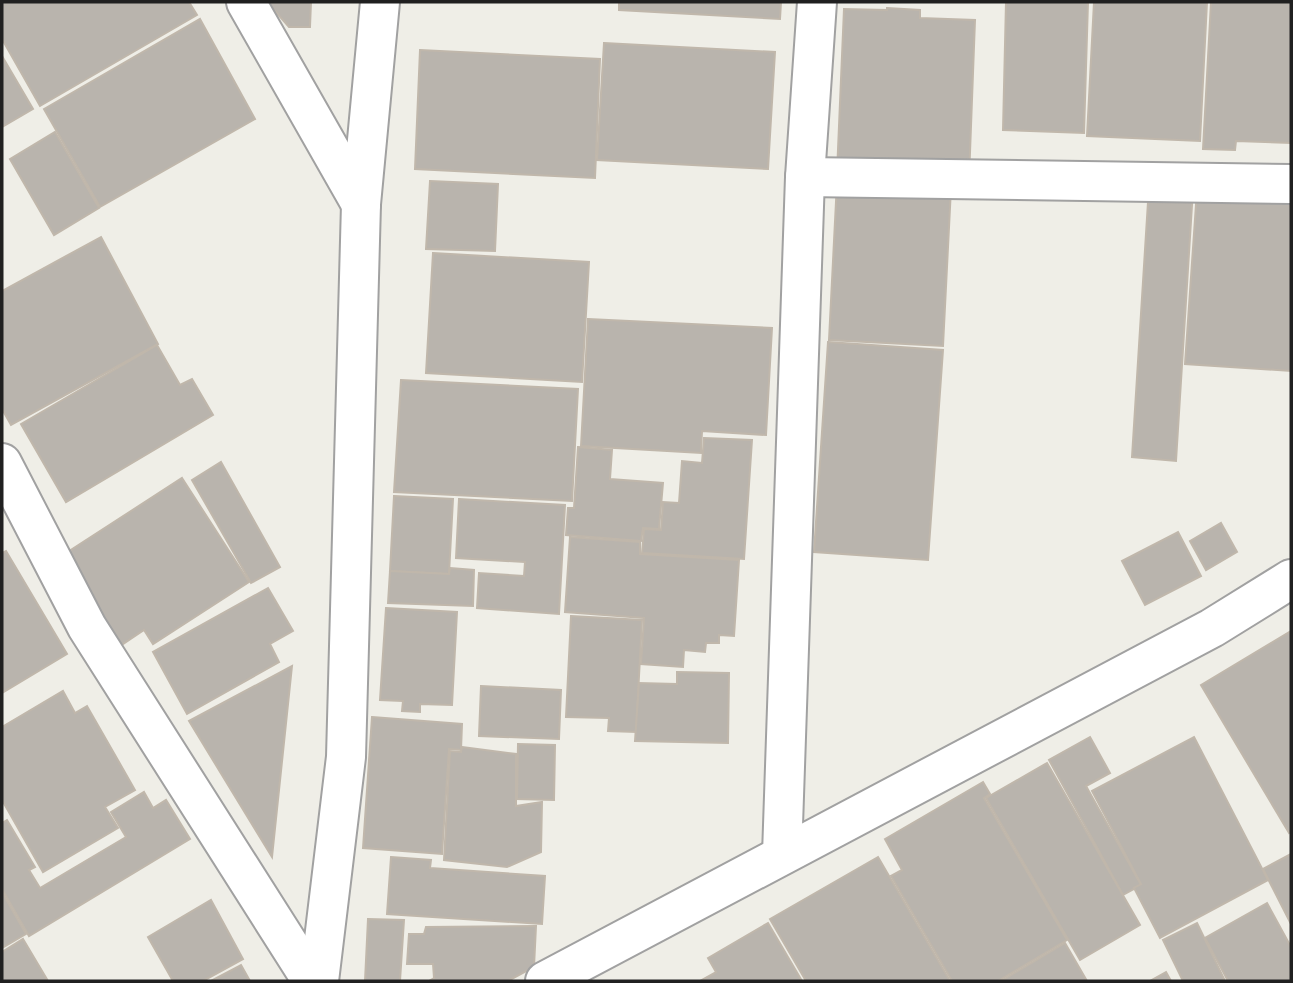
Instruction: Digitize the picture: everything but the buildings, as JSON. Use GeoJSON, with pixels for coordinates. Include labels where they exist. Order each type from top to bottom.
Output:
{"type":"FeatureCollection","features":[{"type":"Feature","properties":{"kind":"street"},"geometry":{"type":"LineString","coordinates":[[246,2],[361,204]]}},
{"type":"Feature","properties":{"kind":"street"},"geometry":{"type":"LineString","coordinates":[[319,981],[346,757],[361,204],[380,2]]}},
{"type":"Feature","properties":{"kind":"street"},"geometry":{"type":"LineString","coordinates":[[782,855],[805,177],[817,2]]}},
{"type":"Feature","properties":{"kind":"street"},"geometry":{"type":"LineString","coordinates":[[805,177],[1291,184]]}},
{"type":"Feature","properties":{"kind":"street"},"geometry":{"type":"LineString","coordinates":[[2,463],[87,627],[312,981]]}},
{"type":"Feature","properties":{"kind":"street"},"geometry":{"type":"LineString","coordinates":[[545,981],[1212,628],[1291,579]]}}]}
